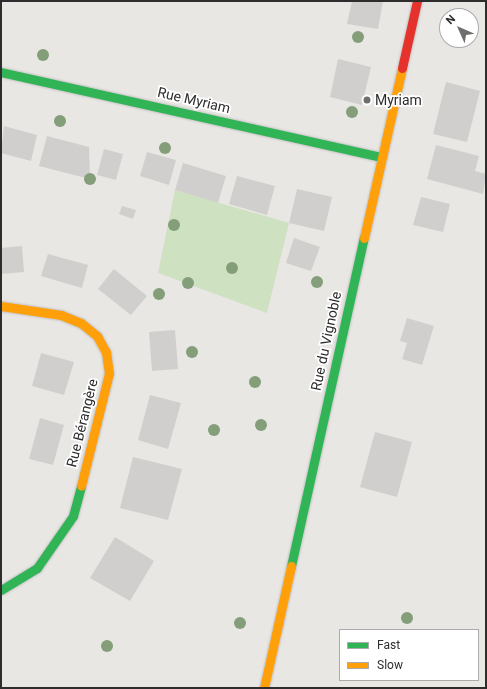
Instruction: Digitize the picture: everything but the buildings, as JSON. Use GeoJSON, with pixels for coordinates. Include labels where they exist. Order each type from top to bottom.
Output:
{"type":"FeatureCollection","features":[{"type":"Feature","properties":{"kind":"street","name":"Rue du Vignoble"},"geometry":{"type":"LineString","coordinates":[[264,688],[381,157],[417,1]]}},
{"type":"Feature","properties":{"kind":"street","name":"Rue Myriam"},"geometry":{"type":"LineString","coordinates":[[1,72],[381,157]]}},
{"type":"Feature","properties":{"kind":"street","name":"Rue Bérangère"},"geometry":{"type":"LineString","coordinates":[[1,306],[61,315],[81,323],[97,336],[106,352],[109,374],[73,516],[37,568],[1,590]]}},
{"type":"Feature","properties":{"kind":"green space"},"geometry":{"type":"Polygon","coordinates":[[[175,190],[289,223],[267,313],[158,273],[175,190]]]}},
{"type":"Feature","properties":{"kind":"traffic: fast"},"geometry":{"type":"LineString","coordinates":[[1,72],[381,157]]}},
{"type":"Feature","properties":{"kind":"traffic: fast"},"geometry":{"type":"LineString","coordinates":[[291,566],[364,238]]}},
{"type":"Feature","properties":{"kind":"traffic: fast"},"geometry":{"type":"LineString","coordinates":[[1,590],[37,568],[73,516],[81,486]]}},
{"type":"Feature","properties":{"kind":"traffic: slow"},"geometry":{"type":"LineString","coordinates":[[364,238],[402,68]]}},
{"type":"Feature","properties":{"kind":"traffic: slow"},"geometry":{"type":"LineString","coordinates":[[1,306],[61,315],[81,323],[97,336],[106,352],[109,373],[81,486]]}},
{"type":"Feature","properties":{"kind":"traffic: slow"},"geometry":{"type":"LineString","coordinates":[[264,688],[291,566]]}},
{"type":"Feature","properties":{"kind":"traffic: jam"},"geometry":{"type":"LineString","coordinates":[[402,68],[417,1]]}},
{"type":"Feature","properties":{"kind":"place","name":"Myriam"},"geometry":{"type":"Point","coordinates":[367,100]}}]}
